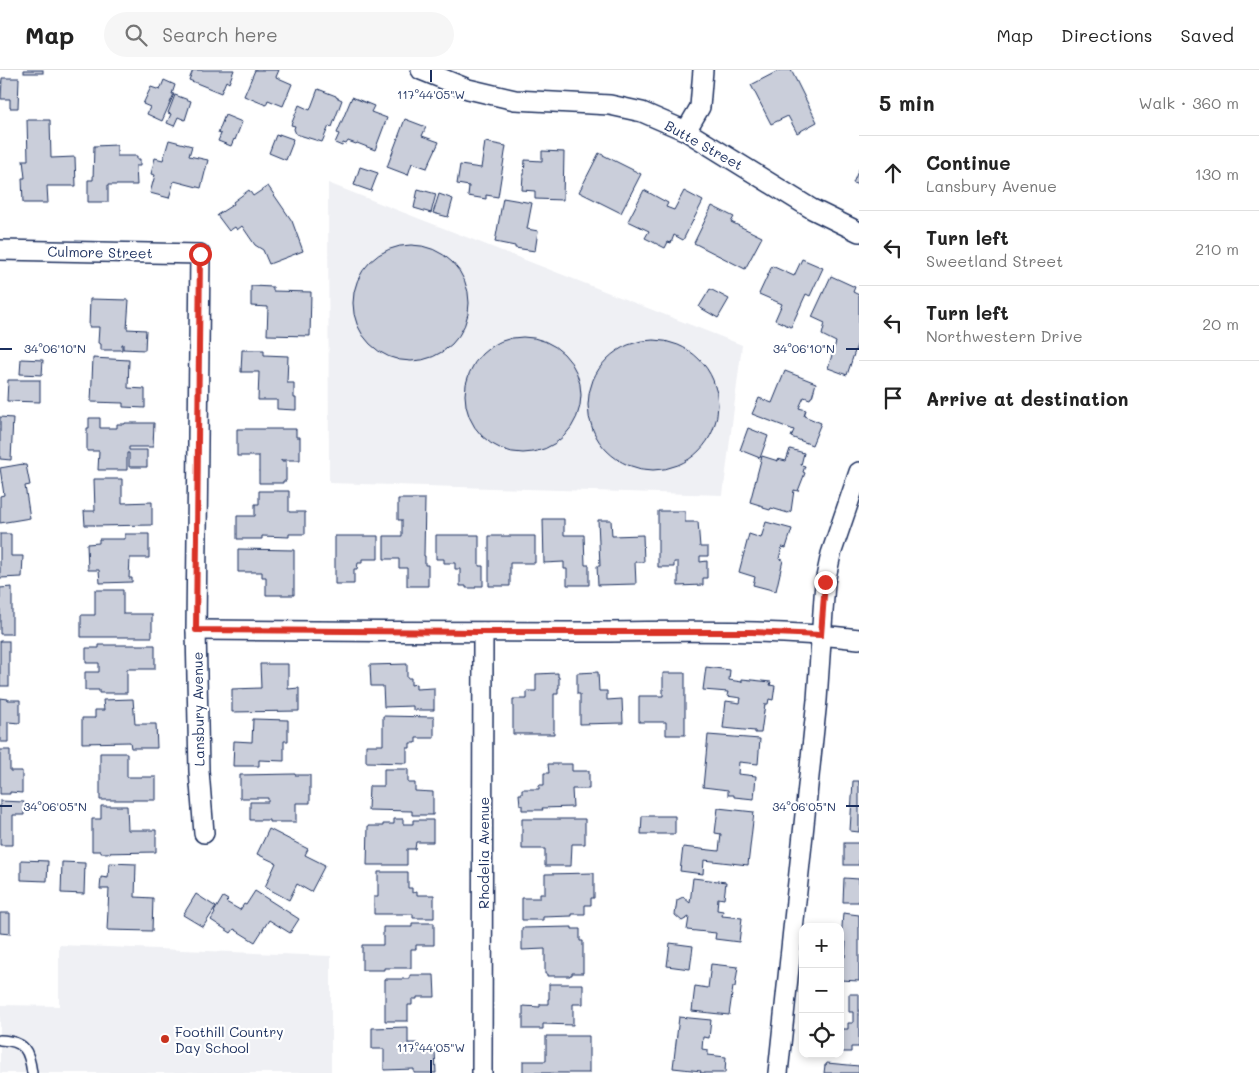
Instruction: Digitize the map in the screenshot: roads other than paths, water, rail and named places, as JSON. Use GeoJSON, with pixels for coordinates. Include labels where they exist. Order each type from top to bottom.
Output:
{"type":"FeatureCollection","features":[{"type":"Feature","properties":{"kind":"street","name":"Butte Street"},"geometry":{"type":"LineString","coordinates":[[422,70],[468,88],[515,100],[610,105],[642,112],[686,131],[812,209],[859,232]]}},
{"type":"Feature","properties":{"kind":"street"},"geometry":{"type":"LineString","coordinates":[[686,131],[700,107],[703,70]]}},
{"type":"Feature","properties":{"kind":"street","name":"Culmore Street"},"geometry":{"type":"LineString","coordinates":[[0,250],[200,254]]}},
{"type":"Feature","properties":{"kind":"street","name":"Lansbury Avenue"},"geometry":{"type":"LineString","coordinates":[[200,254],[196,630],[199,771],[204,833]]}},
{"type":"Feature","properties":{"kind":"street"},"geometry":{"type":"LineString","coordinates":[[778,1073],[817,700],[825,582],[831,554],[859,472]]}},
{"type":"Feature","properties":{"kind":"street"},"geometry":{"type":"LineString","coordinates":[[196,630],[752,632],[821,635],[859,639]]}},
{"type":"Feature","properties":{"kind":"street","name":"Rhodelia Avenue"},"geometry":{"type":"LineString","coordinates":[[482,1073],[483,632]]}},
{"type":"Feature","properties":{"kind":"lane"},"geometry":{"type":"LineString","coordinates":[[0,1040],[20,1044],[28,1053],[32,1073]]}},
{"type":"Feature","properties":{"kind":"place","name":"Foothill Country Day School"},"geometry":{"type":"Point","coordinates":[165,1039]}}]}
